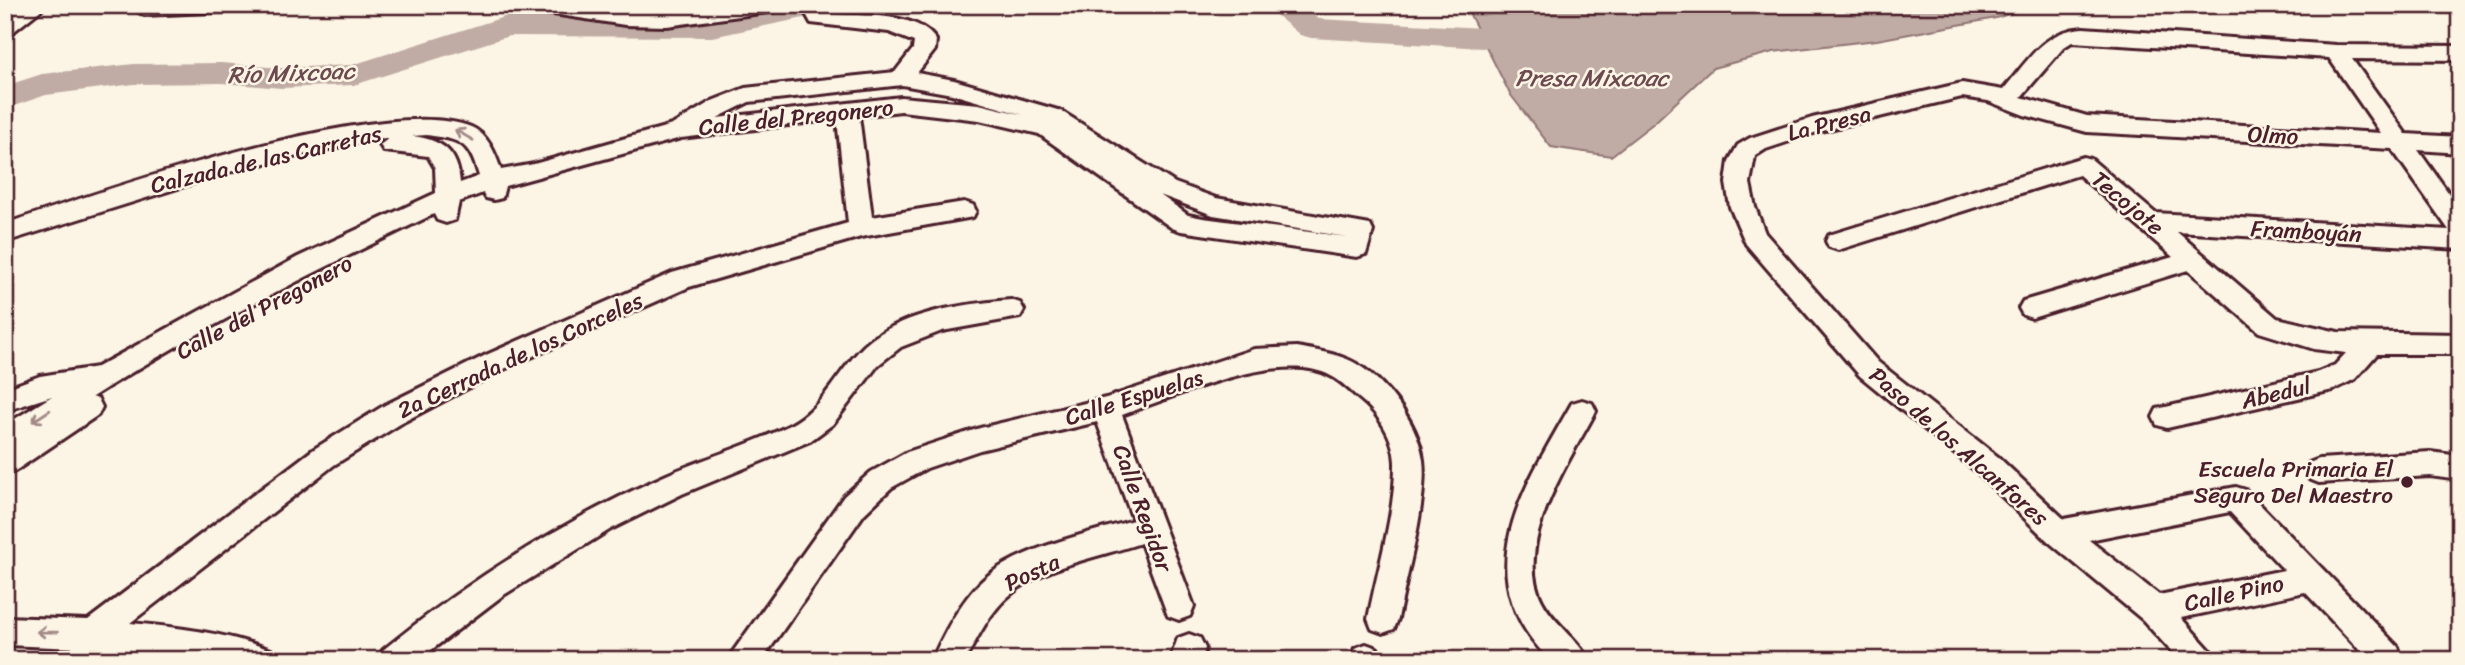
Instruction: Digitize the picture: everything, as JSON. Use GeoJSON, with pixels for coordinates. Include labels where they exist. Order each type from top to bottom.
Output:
{"type":"FeatureCollection","features":[{"type":"Feature","properties":{"kind":"street"},"geometry":{"type":"LineString","coordinates":[[5,27],[37,5]]}},
{"type":"Feature","properties":{"kind":"street"},"geometry":{"type":"LineString","coordinates":[[138,5],[144,9],[230,5]]}},
{"type":"Feature","properties":{"kind":"street"},"geometry":{"type":"LineString","coordinates":[[553,8],[625,18],[667,19],[776,5]]}},
{"type":"Feature","properties":{"kind":"street"},"geometry":{"type":"LineString","coordinates":[[814,11],[835,23],[871,15],[918,32],[925,40],[924,51],[902,78]]}},
{"type":"Feature","properties":{"kind":"street"},"geometry":{"type":"LineString","coordinates":[[2087,124],[2032,110],[2007,100],[2056,42],[2067,36],[2336,52],[2460,53]]}},
{"type":"Feature","properties":{"kind":"street"},"geometry":{"type":"LineString","coordinates":[[2336,52],[2460,228]]}},
{"type":"Feature","properties":{"kind":"street","name":"Calle del Pregonero"},"geometry":{"type":"LineString","coordinates":[[5,439],[103,377],[307,264],[493,186],[680,130],[847,108],[914,106],[979,112],[1046,128],[1181,222],[1203,228],[1357,248],[1360,231],[1213,206],[1167,189],[1053,117],[954,87],[902,78],[745,95],[720,106],[680,130]]}},
{"type":"Feature","properties":{"kind":"street","name":"La Presa"},"geometry":{"type":"LineString","coordinates":[[1742,212],[1741,161],[1748,148],[1779,135],[1962,90],[1976,90],[2007,100]]}},
{"type":"Feature","properties":{"kind":"street"},"geometry":{"type":"LineString","coordinates":[[847,108],[861,228]]}},
{"type":"Feature","properties":{"kind":"street","name":"Olmo"},"geometry":{"type":"LineString","coordinates":[[2087,124],[2460,145]]}},
{"type":"Feature","properties":{"kind":"street","name":"Tecojote"},"geometry":{"type":"LineString","coordinates":[[2087,124],[2083,165],[2153,222],[2192,260],[2268,325],[2296,337]]}},
{"type":"Feature","properties":{"kind":"street","name":"Calzada de las Carretas"},"geometry":{"type":"LineString","coordinates":[[5,233],[158,183],[323,141],[419,126],[445,127],[467,134],[480,148],[493,186]]}},
{"type":"Feature","properties":{"kind":"street","name":"Calzada de las Carretas"},"geometry":{"type":"LineString","coordinates":[[5,249],[159,198],[296,165],[411,143],[430,145],[443,154],[449,167],[446,207]]}},
{"type":"Feature","properties":{"kind":"street"},"geometry":{"type":"LineString","coordinates":[[1838,241],[2083,165]]}},
{"type":"Feature","properties":{"kind":"street","name":"Calle del Pregonero"},"geometry":{"type":"LineString","coordinates":[[5,463],[122,385],[229,323],[446,207]]}},
{"type":"Feature","properties":{"kind":"street","name":"2a Cerrada de los Corceles"},"geometry":{"type":"LineString","coordinates":[[95,634],[148,589],[324,457],[396,413],[495,362],[681,280],[861,228],[964,211]]}},
{"type":"Feature","properties":{"kind":"street","name":"Paso de los Alcanfores"},"geometry":{"type":"LineString","coordinates":[[1742,212],[1755,238],[1774,262],[1869,369],[1987,464],[2059,533],[2154,610],[2199,660]]}},
{"type":"Feature","properties":{"kind":"street","name":"Framboyán"},"geometry":{"type":"LineString","coordinates":[[2153,222],[2460,240]]}},
{"type":"Feature","properties":{"kind":"street"},"geometry":{"type":"LineString","coordinates":[[2032,307],[2192,260]]}},
{"type":"Feature","properties":{"kind":"street"},"geometry":{"type":"LineString","coordinates":[[394,660],[500,582],[589,528],[670,486],[802,432],[821,417],[879,348],[929,327],[982,312],[1011,310]]}},
{"type":"Feature","properties":{"kind":"street","name":"Abedul"},"geometry":{"type":"LineString","coordinates":[[2296,337],[2460,344]]}},
{"type":"Feature","properties":{"kind":"street","name":"Abedul"},"geometry":{"type":"LineString","coordinates":[[2167,417],[2323,382],[2345,372],[2371,342]]}},
{"type":"Feature","properties":{"kind":"street","name":"Calle Espuelas"},"geometry":{"type":"LineString","coordinates":[[743,660],[854,505],[881,480],[917,460],[980,439],[1106,409],[1254,359],[1297,357],[1338,366],[1377,396],[1399,425],[1409,460],[1407,493],[1384,619]]}},
{"type":"Feature","properties":{"kind":"street"},"geometry":{"type":"LineString","coordinates":[[5,400],[79,377],[103,377]]}},
{"type":"Feature","properties":{"kind":"street","name":"Calle Regidor"},"geometry":{"type":"LineString","coordinates":[[1106,409],[1178,606]]}},
{"type":"Feature","properties":{"kind":"street"},"geometry":{"type":"LineString","coordinates":[[1572,660],[1532,616],[1518,579],[1518,551],[1529,509],[1582,411]]}},
{"type":"Feature","properties":{"kind":"street"},"geometry":{"type":"LineString","coordinates":[[2319,471],[2430,464],[2460,468]]}},
{"type":"Feature","properties":{"kind":"street"},"geometry":{"type":"LineString","coordinates":[[2059,533],[2236,499],[2387,657]]}},
{"type":"Feature","properties":{"kind":"street","name":"Posta"},"geometry":{"type":"LineString","coordinates":[[948,660],[980,607],[1001,583],[1025,570],[1150,527]]}},
{"type":"Feature","properties":{"kind":"street","name":"Calle Pino"},"geometry":{"type":"LineString","coordinates":[[2154,610],[2313,577]]}},
{"type":"Feature","properties":{"kind":"street"},"geometry":{"type":"LineString","coordinates":[[5,631],[95,634],[230,652],[260,660]]}},
{"type":"Feature","properties":{"kind":"water","name":"Presa Mixcoac"},"geometry":{"type":"Polygon","coordinates":[[[1465,5],[2038,5],[1996,18],[1877,40],[1773,52],[1713,68],[1655,122],[1611,156],[1551,147],[1510,94],[1465,5]]]}},
{"type":"Feature","properties":{"kind":"waterway","name":"Río Mixcoac"},"geometry":{"type":"LineString","coordinates":[[5,98],[42,85],[134,74],[221,73],[281,78],[354,75],[507,26],[642,29],[712,27],[823,5]]}},
{"type":"Feature","properties":{"kind":"waterway","name":"Río Mixcoac"},"geometry":{"type":"LineString","coordinates":[[1279,5],[1311,28],[1411,34]]}},
{"type":"Feature","properties":{"kind":"waterway","name":"Río Mixcoac"},"geometry":{"type":"LineString","coordinates":[[1429,35],[1483,38]]}},
{"type":"Feature","properties":{"kind":"place","name":"Escuela Primaria El Seguro Del Maestro"},"geometry":{"type":"Point","coordinates":[2407,482]}}]}
